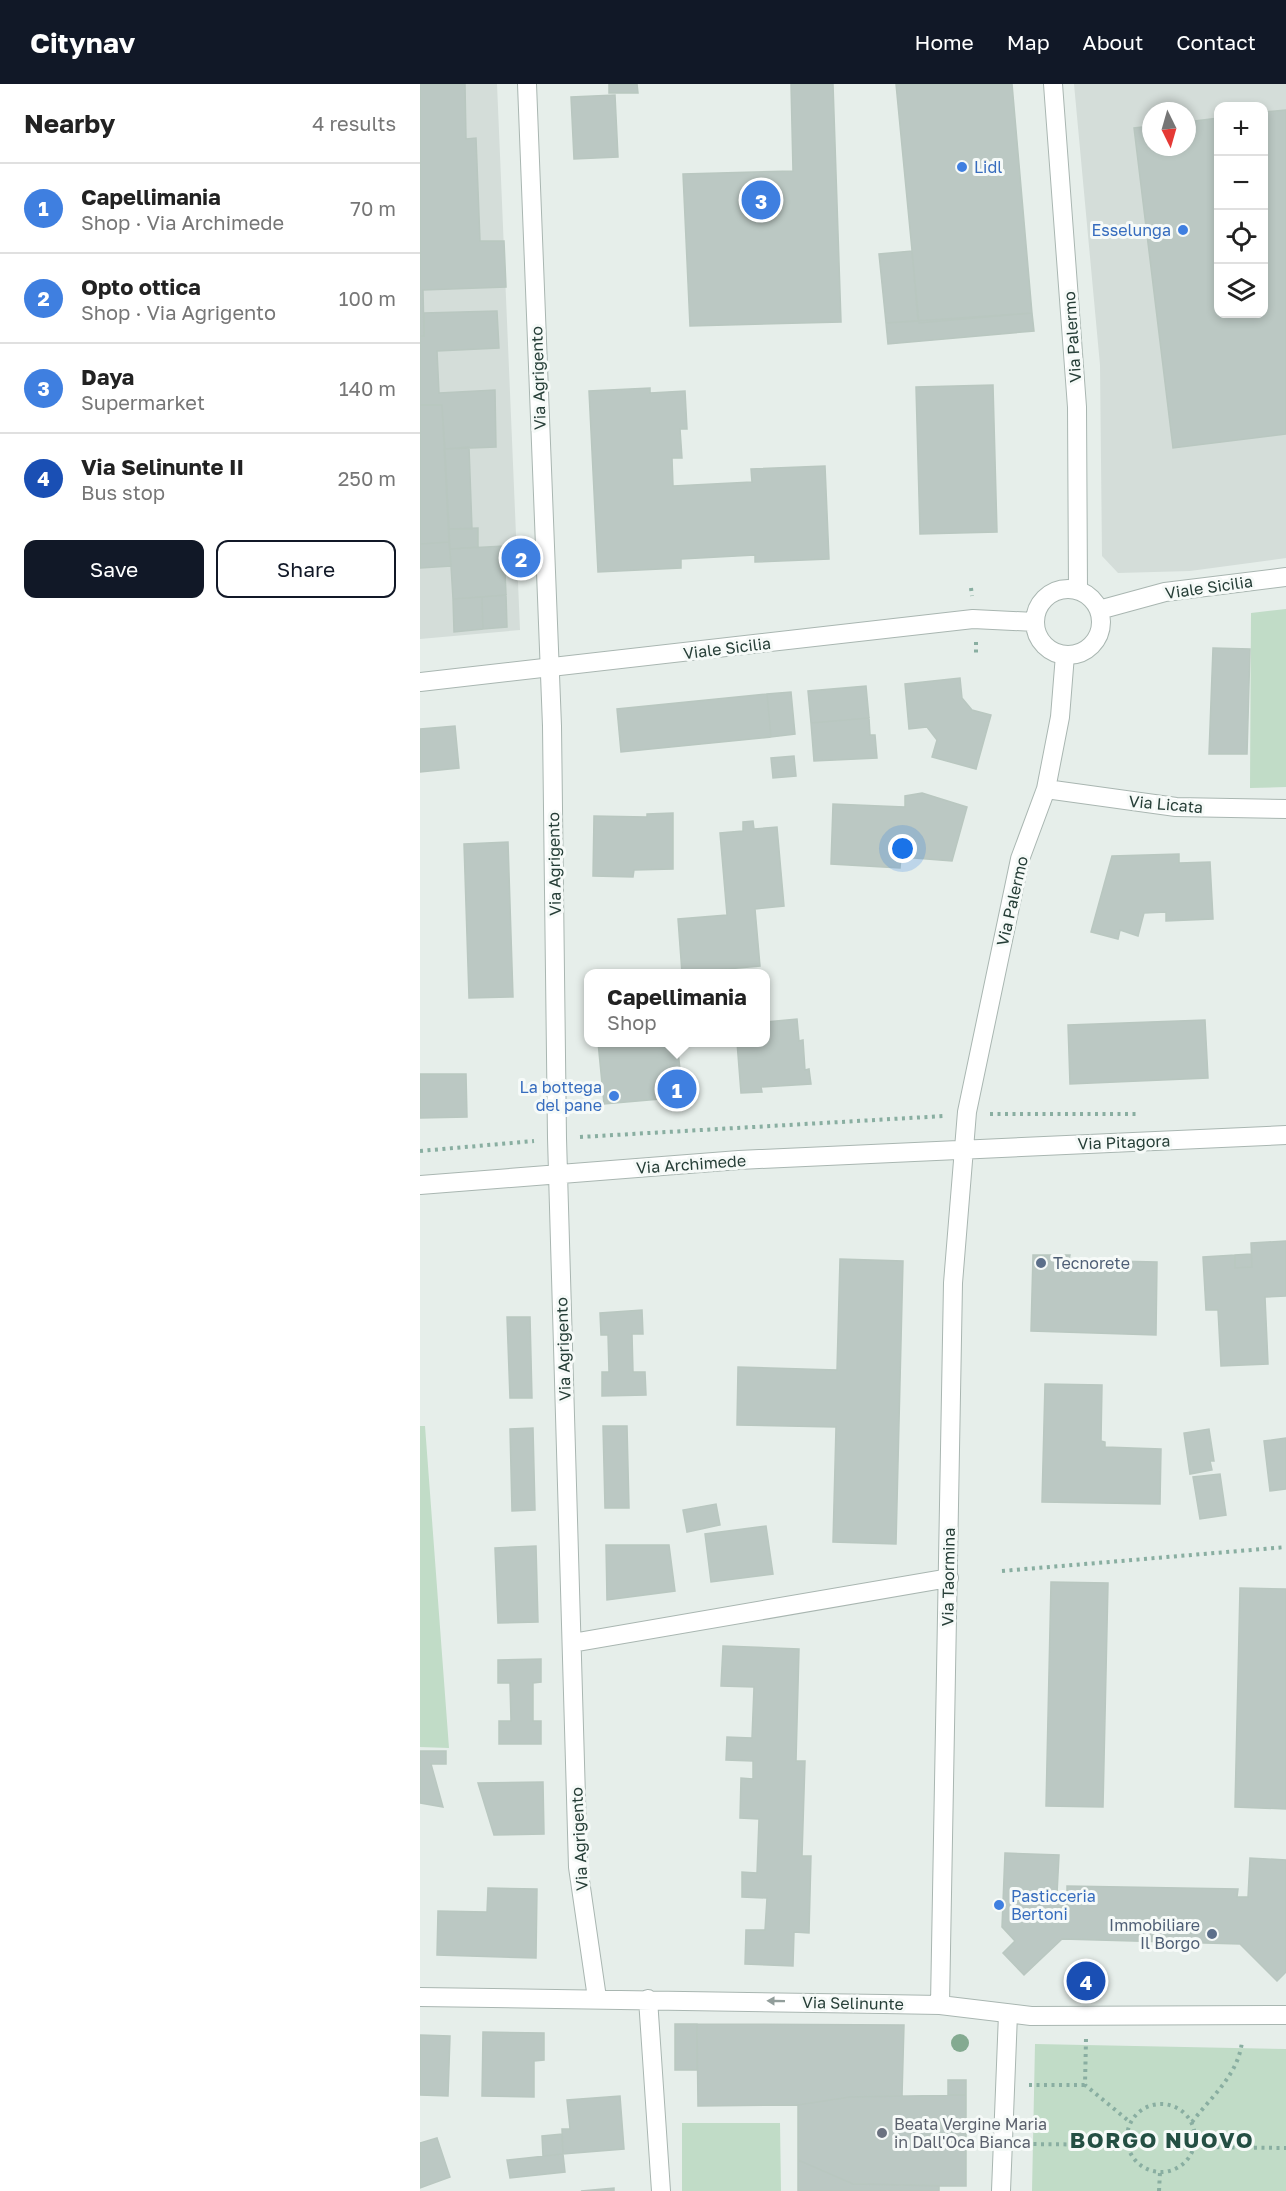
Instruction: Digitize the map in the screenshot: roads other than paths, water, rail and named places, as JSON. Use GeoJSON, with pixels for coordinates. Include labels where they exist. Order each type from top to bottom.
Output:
{"type":"FeatureCollection","features":[{"type":"Feature","properties":{"kind":"street","name":"Via Agrigento"},"geometry":{"type":"LineString","coordinates":[[527,84],[550,669],[557,1138],[578,1868],[597,1998]]}},
{"type":"Feature","properties":{"kind":"street","name":"Via Palermo"},"geometry":{"type":"LineString","coordinates":[[1053,84],[1077,407],[1078,590]]}},
{"type":"Feature","properties":{"kind":"street","name":"Viale Sicilia"},"geometry":{"type":"LineString","coordinates":[[1099,610],[1165,592],[1286,577]]}},
{"type":"Feature","properties":{"kind":"street"},"geometry":{"type":"LineString","coordinates":[[1068,589],[1078,590],[1094,601],[1099,610],[1101,621],[1094,642],[1076,654],[1065,655],[1047,647],[1037,632],[1035,622],[1041,603],[1048,596],[1068,589]]}},
{"type":"Feature","properties":{"kind":"street","name":"Viale Sicilia"},"geometry":{"type":"LineString","coordinates":[[420,682],[973,619],[1035,622]]}},
{"type":"Feature","properties":{"kind":"street","name":"Via Palermo"},"geometry":{"type":"LineString","coordinates":[[963,1148],[967,1117],[1020,859],[1046,789],[1060,717],[1065,655]]}},
{"type":"Feature","properties":{"kind":"street","name":"Via Licata"},"geometry":{"type":"LineString","coordinates":[[1046,789],[1176,807],[1286,809]]}},
{"type":"Feature","properties":{"kind":"street","name":"Via Pitagora"},"geometry":{"type":"LineString","coordinates":[[963,1148],[1286,1135]]}},
{"type":"Feature","properties":{"kind":"street","name":"Via Archimede"},"geometry":{"type":"LineString","coordinates":[[420,1185],[739,1160],[963,1148]]}},
{"type":"Feature","properties":{"kind":"street","name":"Via Taormina"},"geometry":{"type":"LineString","coordinates":[[940,2005],[953,1283],[963,1148]]}},
{"type":"Feature","properties":{"kind":"street"},"geometry":{"type":"LineString","coordinates":[[572,1643],[949,1578]]}},
{"type":"Feature","properties":{"kind":"street","name":"Via Selinunte"},"geometry":{"type":"LineString","coordinates":[[420,1997],[940,2005],[1008,2014],[1242,2017],[1286,2015]]}},
{"type":"Feature","properties":{"kind":"street"},"geometry":{"type":"LineString","coordinates":[[648,1999],[661,2191]]}},
{"type":"Feature","properties":{"kind":"street"},"geometry":{"type":"LineString","coordinates":[[1001,2191],[1008,2014]]}},
{"type":"Feature","properties":{"kind":"place","name":"Lidl"},"geometry":{"type":"Point","coordinates":[962,167]}},
{"type":"Feature","properties":{"kind":"place","name":"Daya"},"geometry":{"type":"Point","coordinates":[761,200]}},
{"type":"Feature","properties":{"kind":"place","name":"Esselunga"},"geometry":{"type":"Point","coordinates":[1183,230]}},
{"type":"Feature","properties":{"kind":"place","name":"Opto ottica"},"geometry":{"type":"Point","coordinates":[521,558]}},
{"type":"Feature","properties":{"kind":"place","name":"Capellimania"},"geometry":{"type":"Point","coordinates":[677,1089]}},
{"type":"Feature","properties":{"kind":"place","name":"La bottega del pane"},"geometry":{"type":"Point","coordinates":[614,1096]}},
{"type":"Feature","properties":{"kind":"place","name":"Tecnorete"},"geometry":{"type":"Point","coordinates":[1041,1263]}},
{"type":"Feature","properties":{"kind":"place","name":"Pasticceria Bertoni"},"geometry":{"type":"Point","coordinates":[999,1905]}},
{"type":"Feature","properties":{"kind":"place","name":"Immobiliare Il Borgo"},"geometry":{"type":"Point","coordinates":[1212,1934]}},
{"type":"Feature","properties":{"kind":"place","name":"Via Selinunte II"},"geometry":{"type":"Point","coordinates":[1086,1981]}},
{"type":"Feature","properties":{"kind":"place","name":"Beata Vergine Maria in Dall'Oca Bianca"},"geometry":{"type":"Point","coordinates":[882,2133]}},
{"type":"Feature","properties":{"kind":"district","name":"BORGO NUOVO"},"geometry":{"type":"Point","coordinates":[1162,2139]}}]}
